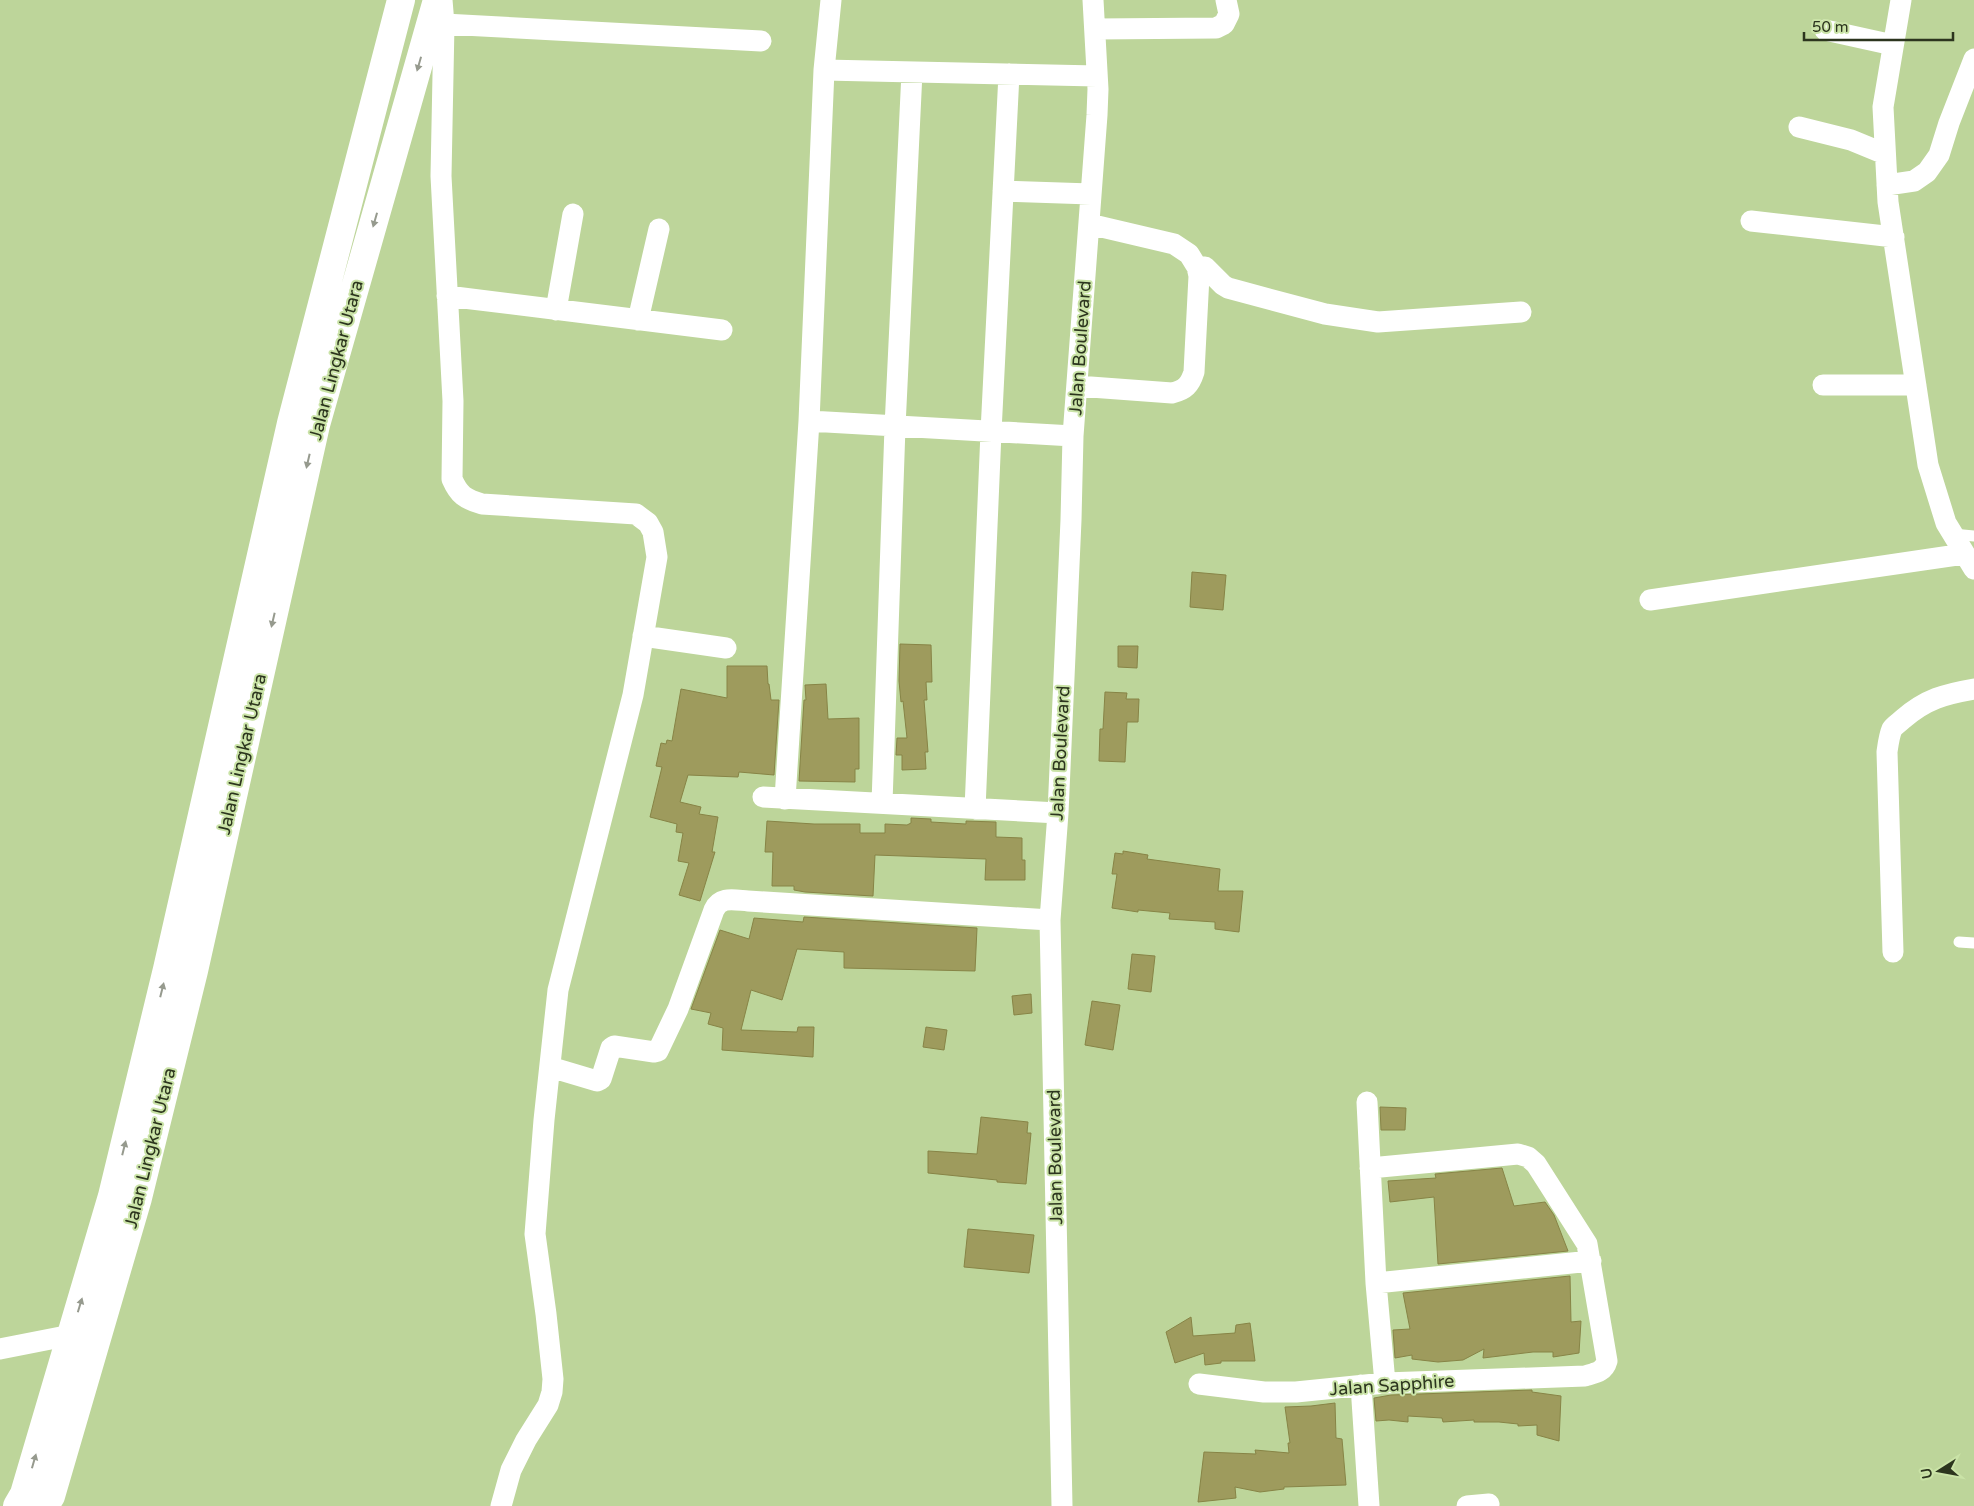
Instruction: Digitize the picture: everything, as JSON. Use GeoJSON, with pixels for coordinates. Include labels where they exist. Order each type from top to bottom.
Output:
{"type":"FeatureCollection","features":[{"type":"Feature","properties":{"kind":"main road","name":"Jalan Lingkar Utara"},"geometry":{"type":"LineString","coordinates":[[17,1506],[24,1494],[112,1196],[168,969],[291,423],[401,0]]}},
{"type":"Feature","properties":{"kind":"main road","name":"Jalan Lingkar Utara"},"geometry":{"type":"LineString","coordinates":[[45,1506],[50,1496],[138,1198],[196,961],[316,425],[384,187],[440,12]]}},
{"type":"Feature","properties":{"kind":"main road"},"geometry":{"type":"LineString","coordinates":[[355,177],[384,187]]}},
{"type":"Feature","properties":{"kind":"street"},"geometry":{"type":"LineString","coordinates":[[442,0],[440,12],[441,176],[452,401],[452,478],[457,490],[468,500],[482,504],[636,514],[648,523],[656,542],[656,557],[633,695],[558,990],[535,1234],[553,1379],[552,1392],[548,1405],[526,1440],[512,1470],[500,1506]]}},
{"type":"Feature","properties":{"kind":"street"},"geometry":{"type":"LineString","coordinates":[[785,799],[809,421],[824,70],[831,0]]}},
{"type":"Feature","properties":{"kind":"street","name":"Jalan Boulevard"},"geometry":{"type":"LineString","coordinates":[[1062,1506],[1050,920],[1058,813],[1071,530],[1073,436],[1097,115],[1094,0]]}},
{"type":"Feature","properties":{"kind":"street"},"geometry":{"type":"LineString","coordinates":[[1096,29],[1216,28],[1224,24],[1229,14],[1226,0]]}},
{"type":"Feature","properties":{"kind":"street"},"geometry":{"type":"LineString","coordinates":[[1901,0],[1883,107],[1887,185],[1928,465],[1946,523],[1953,534],[1971,553]]}},
{"type":"Feature","properties":{"kind":"street"},"geometry":{"type":"LineString","coordinates":[[440,12],[761,41]]}},
{"type":"Feature","properties":{"kind":"street"},"geometry":{"type":"LineString","coordinates":[[1825,30],[1893,45]]}},
{"type":"Feature","properties":{"kind":"street"},"geometry":{"type":"LineString","coordinates":[[1887,185],[1914,181],[1927,172],[1939,155],[1949,123],[1974,59]]}},
{"type":"Feature","properties":{"kind":"street"},"geometry":{"type":"LineString","coordinates":[[824,70],[1097,76]]}},
{"type":"Feature","properties":{"kind":"street"},"geometry":{"type":"LineString","coordinates":[[882,803],[895,427],[912,72]]}},
{"type":"Feature","properties":{"kind":"street"},"geometry":{"type":"LineString","coordinates":[[975,809],[1009,74]]}},
{"type":"Feature","properties":{"kind":"street"},"geometry":{"type":"LineString","coordinates":[[1800,127],[1852,140],[1885,154]]}},
{"type":"Feature","properties":{"kind":"street"},"geometry":{"type":"LineString","coordinates":[[1003,191],[1091,194]]}},
{"type":"Feature","properties":{"kind":"street"},"geometry":{"type":"LineString","coordinates":[[556,310],[573,214]]}},
{"type":"Feature","properties":{"kind":"street"},"geometry":{"type":"LineString","coordinates":[[1751,221],[1894,237]]}},
{"type":"Feature","properties":{"kind":"street"},"geometry":{"type":"LineString","coordinates":[[1077,386],[1181,391],[1191,382],[1194,372],[1199,276],[1197,267],[1189,254],[1174,244],[1089,224]]}},
{"type":"Feature","properties":{"kind":"street"},"geometry":{"type":"LineString","coordinates":[[638,320],[660,228]]}},
{"type":"Feature","properties":{"kind":"street"},"geometry":{"type":"LineString","coordinates":[[1197,267],[1205,267],[1222,285],[1228,288],[1325,314],[1359,320],[1378,322],[1400,321],[1521,312]]}},
{"type":"Feature","properties":{"kind":"street"},"geometry":{"type":"LineString","coordinates":[[447,296],[722,330]]}},
{"type":"Feature","properties":{"kind":"street"},"geometry":{"type":"LineString","coordinates":[[1823,385],[1916,385]]}},
{"type":"Feature","properties":{"kind":"street"},"geometry":{"type":"LineString","coordinates":[[809,421],[1073,436]]}},
{"type":"Feature","properties":{"kind":"street"},"geometry":{"type":"LineString","coordinates":[[1650,600],[1971,553]]}},
{"type":"Feature","properties":{"kind":"street"},"geometry":{"type":"LineString","coordinates":[[643,636],[726,648]]}},
{"type":"Feature","properties":{"kind":"street"},"geometry":{"type":"LineString","coordinates":[[1894,952],[1887,752],[1892,729],[1912,712],[1934,698],[1974,689]]}},
{"type":"Feature","properties":{"kind":"street"},"geometry":{"type":"LineString","coordinates":[[763,797],[1058,813]]}},
{"type":"Feature","properties":{"kind":"street"},"geometry":{"type":"LineString","coordinates":[[550,1067],[597,1081],[601,1078],[614,1046],[658,1051],[678,1009],[714,910],[719,902],[748,901],[1050,920]]}},
{"type":"Feature","properties":{"kind":"street"},"geometry":{"type":"LineString","coordinates":[[1367,1102],[1376,1283],[1384,1382]]}},
{"type":"Feature","properties":{"kind":"street"},"geometry":{"type":"LineString","coordinates":[[1370,1168],[1518,1154],[1528,1157],[1536,1164],[1549,1183],[1587,1244],[1591,1261],[1376,1283]]}},
{"type":"Feature","properties":{"kind":"street","name":"Jalan Sapphire"},"geometry":{"type":"LineString","coordinates":[[1199,1384],[1264,1392],[1296,1392],[1384,1382],[1585,1376],[1598,1372],[1605,1368],[1607,1361],[1591,1261]]}},
{"type":"Feature","properties":{"kind":"street"},"geometry":{"type":"LineString","coordinates":[[0,1349],[71,1335]]}},
{"type":"Feature","properties":{"kind":"street"},"geometry":{"type":"LineString","coordinates":[[1361,1385],[1370,1506]]}},
{"type":"Feature","properties":{"kind":"street"},"geometry":{"type":"LineString","coordinates":[[1467,1506],[1489,1504]]}},
{"type":"Feature","properties":{"kind":"lane"},"geometry":{"type":"LineString","coordinates":[[1959,942],[1974,943]]}},
{"type":"Feature","properties":{"kind":"building"},"geometry":{"type":"Polygon","coordinates":[[[1192,572],[1226,575],[1223,610],[1190,607],[1192,572]]]}},
{"type":"Feature","properties":{"kind":"building"},"geometry":{"type":"Polygon","coordinates":[[[900,644],[931,645],[932,682],[926,682],[927,700],[924,700],[928,752],[925,752],[926,769],[902,770],[902,755],[896,755],[897,738],[907,738],[899,681],[900,644]]]}},
{"type":"Feature","properties":{"kind":"building"},"geometry":{"type":"Polygon","coordinates":[[[1118,646],[1138,646],[1137,668],[1118,667],[1118,646]]]}},
{"type":"Feature","properties":{"kind":"building"},"geometry":{"type":"Polygon","coordinates":[[[727,666],[767,666],[771,700],[779,700],[774,775],[739,772],[738,777],[688,775],[680,802],[701,807],[699,814],[718,817],[712,852],[715,852],[700,901],[679,895],[689,863],[678,861],[683,833],[676,832],[677,824],[650,817],[662,767],[656,766],[661,743],[666,744],[667,740],[672,741],[681,689],[727,698],[727,666]]]}},
{"type":"Feature","properties":{"kind":"building"},"geometry":{"type":"Polygon","coordinates":[[[826,684],[828,719],[859,718],[859,769],[855,769],[855,782],[799,781],[804,700],[806,700],[805,685],[826,684]]]}},
{"type":"Feature","properties":{"kind":"building"},"geometry":{"type":"Polygon","coordinates":[[[1105,692],[1127,693],[1126,699],[1139,699],[1138,722],[1127,722],[1125,762],[1099,761],[1100,729],[1103,729],[1105,692]]]}},
{"type":"Feature","properties":{"kind":"building"},"geometry":{"type":"Polygon","coordinates":[[[911,818],[931,819],[931,822],[966,824],[966,821],[996,822],[996,837],[1022,838],[1022,860],[1025,860],[1025,880],[985,880],[986,859],[875,855],[873,896],[805,892],[794,890],[794,886],[772,886],[773,852],[765,852],[767,821],[860,824],[860,833],[885,833],[885,824],[907,825],[911,823],[911,818]]]}},
{"type":"Feature","properties":{"kind":"building"},"geometry":{"type":"Polygon","coordinates":[[[1123,851],[1148,855],[1147,859],[1220,869],[1218,891],[1243,891],[1239,932],[1215,929],[1215,922],[1169,919],[1170,913],[1138,910],[1138,912],[1112,908],[1117,874],[1112,874],[1115,853],[1123,854],[1123,851]]]}},
{"type":"Feature","properties":{"kind":"building"},"geometry":{"type":"Polygon","coordinates":[[[804,917],[977,928],[975,971],[844,968],[844,952],[797,949],[782,1000],[751,990],[741,1030],[797,1032],[798,1027],[814,1027],[813,1057],[722,1050],[723,1028],[708,1024],[711,1013],[691,1009],[720,930],[749,939],[754,918],[803,922],[804,917]]]}},
{"type":"Feature","properties":{"kind":"building"},"geometry":{"type":"Polygon","coordinates":[[[1132,954],[1155,956],[1151,992],[1128,989],[1132,954]]]}},
{"type":"Feature","properties":{"kind":"building"},"geometry":{"type":"Polygon","coordinates":[[[1031,994],[1032,1013],[1014,1015],[1012,996],[1031,994]]]}},
{"type":"Feature","properties":{"kind":"building"},"geometry":{"type":"Polygon","coordinates":[[[1092,1001],[1120,1005],[1113,1050],[1085,1045],[1092,1001]]]}},
{"type":"Feature","properties":{"kind":"building"},"geometry":{"type":"Polygon","coordinates":[[[926,1027],[947,1030],[944,1050],[923,1047],[926,1027]]]}},
{"type":"Feature","properties":{"kind":"building"},"geometry":{"type":"Polygon","coordinates":[[[1380,1107],[1406,1108],[1405,1130],[1381,1130],[1380,1107]]]}},
{"type":"Feature","properties":{"kind":"building"},"geometry":{"type":"Polygon","coordinates":[[[981,1117],[1028,1122],[1027,1133],[1031,1133],[1026,1184],[928,1173],[928,1151],[977,1154],[981,1117]]]}},
{"type":"Feature","properties":{"kind":"building"},"geometry":{"type":"Polygon","coordinates":[[[1502,1168],[1514,1206],[1545,1202],[1554,1215],[1568,1251],[1438,1264],[1434,1197],[1390,1202],[1388,1181],[1436,1178],[1435,1174],[1502,1168]]]}},
{"type":"Feature","properties":{"kind":"building"},"geometry":{"type":"Polygon","coordinates":[[[968,1229],[1034,1235],[1029,1273],[964,1267],[968,1229]]]}},
{"type":"Feature","properties":{"kind":"building"},"geometry":{"type":"Polygon","coordinates":[[[1570,1276],[1571,1322],[1581,1321],[1579,1353],[1553,1357],[1553,1352],[1533,1352],[1483,1358],[1484,1349],[1463,1360],[1438,1362],[1412,1359],[1412,1355],[1395,1358],[1393,1330],[1410,1329],[1403,1293],[1570,1276]]]}},
{"type":"Feature","properties":{"kind":"building"},"geometry":{"type":"Polygon","coordinates":[[[1191,1317],[1193,1336],[1235,1333],[1236,1325],[1250,1323],[1255,1361],[1221,1361],[1221,1363],[1205,1365],[1204,1353],[1175,1363],[1166,1332],[1191,1317]]]}},
{"type":"Feature","properties":{"kind":"building"},"geometry":{"type":"Polygon","coordinates":[[[1532,1390],[1532,1392],[1561,1396],[1559,1441],[1537,1435],[1537,1425],[1518,1426],[1518,1424],[1499,1422],[1474,1422],[1474,1420],[1443,1422],[1442,1418],[1408,1416],[1408,1422],[1376,1421],[1374,1398],[1391,1395],[1532,1390]]]}},
{"type":"Feature","properties":{"kind":"building"},"geometry":{"type":"Polygon","coordinates":[[[1335,1403],[1336,1438],[1342,1439],[1346,1485],[1284,1487],[1284,1489],[1260,1492],[1235,1487],[1236,1498],[1198,1502],[1204,1452],[1256,1454],[1255,1450],[1289,1453],[1288,1443],[1290,1443],[1285,1407],[1335,1403]]]}}]}
